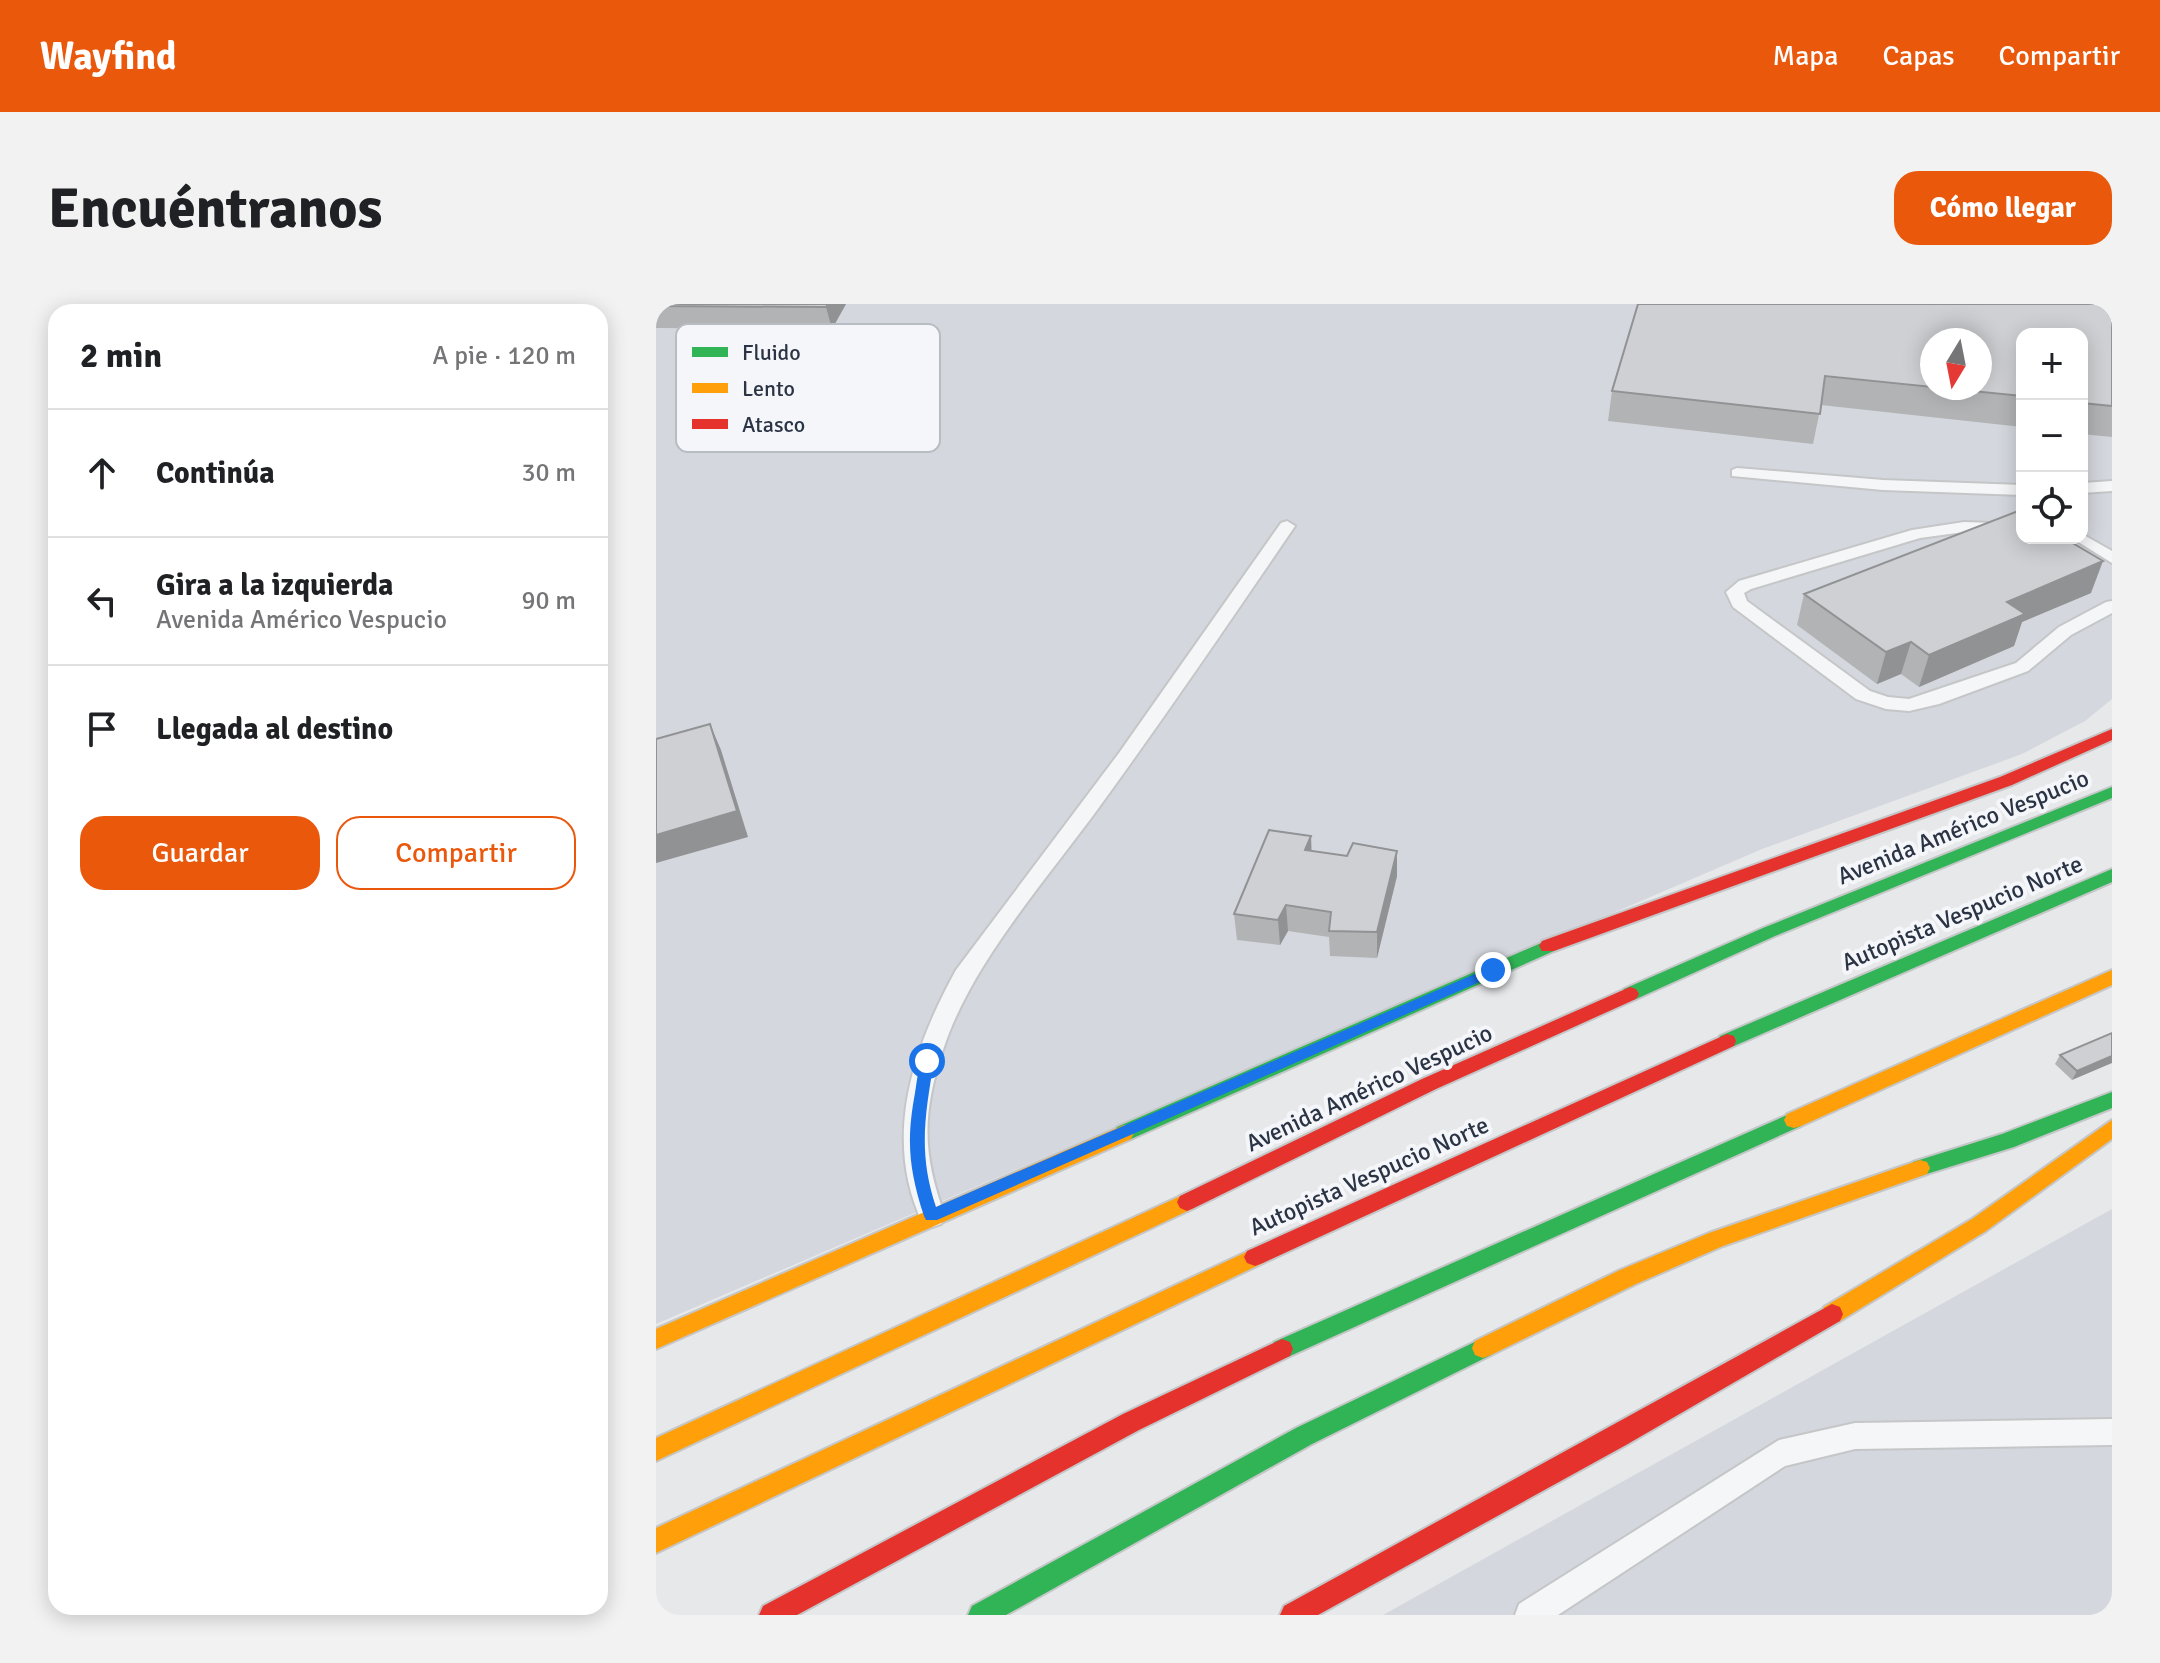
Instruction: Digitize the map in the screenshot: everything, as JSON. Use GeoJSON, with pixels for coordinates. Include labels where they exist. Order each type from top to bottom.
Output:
{"type":"FeatureCollection","features":[{"type":"Feature","properties":{"kind":"main road","name":"Avenida Américo Vespucio"},"geometry":{"type":"LineString","coordinates":[[656,1339],[1558,942],[2006,781],[2112,734]]}},
{"type":"Feature","properties":{"kind":"main road","name":"Avenida Américo Vespucio"},"geometry":{"type":"LineString","coordinates":[[656,1450],[1173,1209],[1429,1084],[1755,938],[2112,792]]}},
{"type":"Feature","properties":{"kind":"main road","name":"Autopista Vespucio Norte"},"geometry":{"type":"LineString","coordinates":[[656,1541],[1208,1276],[1645,1078],[2112,875]]}},
{"type":"Feature","properties":{"kind":"main road"},"geometry":{"type":"LineString","coordinates":[[772,1615],[1131,1422],[1237,1369],[2112,977]]}},
{"type":"Feature","properties":{"kind":"main road"},"geometry":{"type":"LineString","coordinates":[[981,1615],[1304,1436],[1628,1277],[1716,1239],[1848,1191],[2055,1125],[2112,1100]]}},
{"type":"Feature","properties":{"kind":"main road"},"geometry":{"type":"LineString","coordinates":[[1293,1615],[1618,1437],[1849,1304],[1979,1225],[2112,1128]]}},
{"type":"Feature","properties":{"kind":"lane"},"geometry":{"type":"LineString","coordinates":[[1737,473],[1883,485],[2016,490]]}},
{"type":"Feature","properties":{"kind":"lane"},"geometry":{"type":"LineString","coordinates":[[2088,488],[2112,486]]}},
{"type":"Feature","properties":{"kind":"lane"},"geometry":{"type":"LineString","coordinates":[[932,1216],[917,1169],[917,1121],[927,1061],[946,1009],[964,976],[1126,757],[1287,526]]}},
{"type":"Feature","properties":{"kind":"lane"},"geometry":{"type":"LineString","coordinates":[[2016,529],[1964,527],[1918,533],[1745,585],[1735,592],[1739,603],[1863,695],[1886,703],[1909,705],[1932,700],[2022,667],[2065,631],[2112,606]]}},
{"type":"Feature","properties":{"kind":"lane"},"geometry":{"type":"LineString","coordinates":[[2088,543],[2112,558]]}},
{"type":"Feature","properties":{"kind":"lane"},"geometry":{"type":"LineString","coordinates":[[1530,1615],[1779,1454],[1855,1436],[2112,1432]]}},
{"type":"Feature","properties":{"kind":"shaded area"},"geometry":{"type":"Polygon","coordinates":[[[656,304],[2112,304],[2112,699],[2085,721],[2022,754],[1762,849],[656,1324],[656,304]]]}},
{"type":"Feature","properties":{"kind":"shaded area"},"geometry":{"type":"Polygon","coordinates":[[[2112,1209],[2112,1615],[1383,1615],[2112,1209]]]}},
{"type":"Feature","properties":{"kind":"building"},"geometry":{"type":"Polygon","coordinates":[[[656,304],[828,304],[826,307],[656,304]]]}},
{"type":"Feature","properties":{"kind":"building"},"geometry":{"type":"Polygon","coordinates":[[[1638,304],[2112,304],[2112,406],[2088,404],[2088,328],[2016,328],[2016,395],[1992,393],[1992,328],[1920,328],[1920,386],[1825,376],[1820,414],[1612,391],[1638,304]]]}},
{"type":"Feature","properties":{"kind":"building"},"geometry":{"type":"Polygon","coordinates":[[[2016,512],[2016,544],[2074,544],[2103,561],[2007,602],[2025,614],[1929,655],[1911,642],[1886,652],[1804,594],[2016,512]]]}},
{"type":"Feature","properties":{"kind":"building"},"geometry":{"type":"Polygon","coordinates":[[[710,724],[737,811],[656,835],[656,739],[710,724]]]}},
{"type":"Feature","properties":{"kind":"building"},"geometry":{"type":"Polygon","coordinates":[[[1269,830],[1311,836],[1305,850],[1347,856],[1353,843],[1397,851],[1377,932],[1329,931],[1331,912],[1286,905],[1278,920],[1234,914],[1269,830]]]}},
{"type":"Feature","properties":{"kind":"building"},"geometry":{"type":"Polygon","coordinates":[[[2112,1033],[2112,1056],[2077,1071],[2060,1055],[2112,1033]]]}},
{"type":"Feature","properties":{"kind":"traffic: fast"},"geometry":{"type":"LineString","coordinates":[[1630,994],[1769,932],[2112,792]]}},
{"type":"Feature","properties":{"kind":"traffic: fast"},"geometry":{"type":"LineString","coordinates":[[1727,1041],[2112,875]]}},
{"type":"Feature","properties":{"kind":"traffic: fast"},"geometry":{"type":"LineString","coordinates":[[1124,1133],[1548,946]]}},
{"type":"Feature","properties":{"kind":"traffic: fast"},"geometry":{"type":"LineString","coordinates":[[1920,1168],[2007,1141],[2112,1100]]}},
{"type":"Feature","properties":{"kind":"traffic: fast"},"geometry":{"type":"LineString","coordinates":[[1282,1349],[1794,1120]]}},
{"type":"Feature","properties":{"kind":"traffic: fast"},"geometry":{"type":"LineString","coordinates":[[981,1615],[1304,1436],[1483,1348]]}},
{"type":"Feature","properties":{"kind":"traffic: slow"},"geometry":{"type":"LineString","coordinates":[[1794,1120],[2112,977]]}},
{"type":"Feature","properties":{"kind":"traffic: slow"},"geometry":{"type":"LineString","coordinates":[[1832,1314],[1979,1225],[2112,1128]]}},
{"type":"Feature","properties":{"kind":"traffic: slow"},"geometry":{"type":"LineString","coordinates":[[656,1339],[1124,1133]]}},
{"type":"Feature","properties":{"kind":"traffic: slow"},"geometry":{"type":"LineString","coordinates":[[1483,1348],[1628,1277],[1716,1239],[1920,1168]]}},
{"type":"Feature","properties":{"kind":"traffic: slow"},"geometry":{"type":"LineString","coordinates":[[656,1450],[1187,1202]]}},
{"type":"Feature","properties":{"kind":"traffic: slow"},"geometry":{"type":"LineString","coordinates":[[656,1541],[1255,1257]]}},
{"type":"Feature","properties":{"kind":"traffic: jam"},"geometry":{"type":"LineString","coordinates":[[1548,946],[2006,781],[2112,734]]}},
{"type":"Feature","properties":{"kind":"traffic: jam"},"geometry":{"type":"LineString","coordinates":[[1187,1202],[1429,1084],[1630,994]]}},
{"type":"Feature","properties":{"kind":"traffic: jam"},"geometry":{"type":"LineString","coordinates":[[1255,1257],[1727,1041]]}},
{"type":"Feature","properties":{"kind":"traffic: jam"},"geometry":{"type":"LineString","coordinates":[[1293,1615],[1618,1437],[1832,1314]]}},
{"type":"Feature","properties":{"kind":"traffic: jam"},"geometry":{"type":"LineString","coordinates":[[772,1615],[1131,1422],[1282,1349]]}},
{"type":"Feature","properties":{"kind":"route"},"geometry":{"type":"LineString","coordinates":[[927,1061],[917,1121],[916,1158],[919,1179],[932,1216],[1493,970]]}}]}
